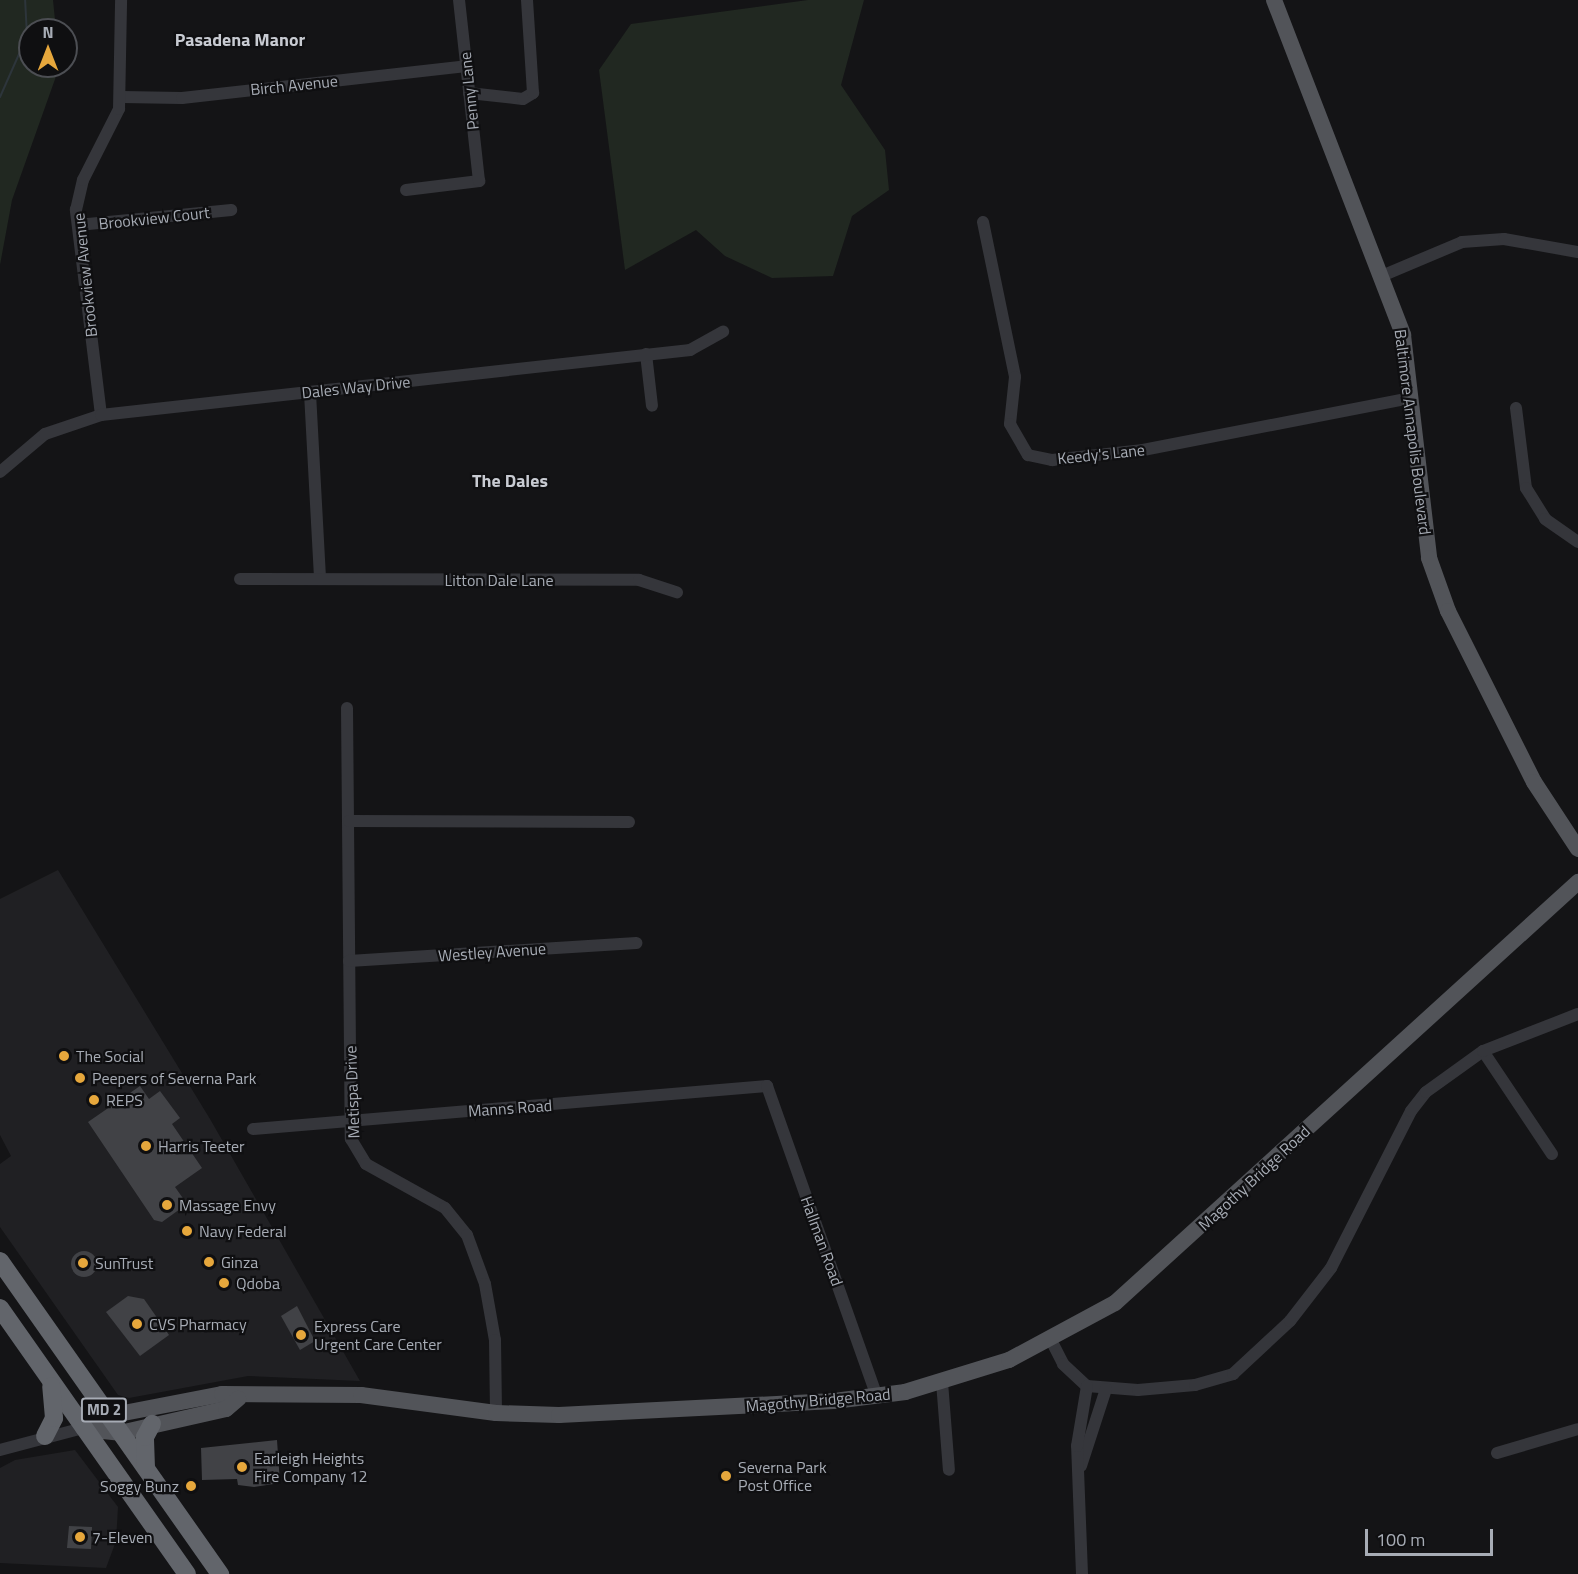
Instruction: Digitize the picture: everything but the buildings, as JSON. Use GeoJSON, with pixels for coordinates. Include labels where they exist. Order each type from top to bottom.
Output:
{"type":"FeatureCollection","features":[{"type":"Feature","properties":{"kind":"highway","name":"MD 2"},"geometry":{"type":"LineString","coordinates":[[0,1261],[220,1574]]}},
{"type":"Feature","properties":{"kind":"highway","name":"MD 2"},"geometry":{"type":"LineString","coordinates":[[0,1308],[187,1574]]}},
{"type":"Feature","properties":{"kind":"highway"},"geometry":{"type":"LineString","coordinates":[[45,1436],[54,1418],[49,1379]]}},
{"type":"Feature","properties":{"kind":"highway"},"geometry":{"type":"LineString","coordinates":[[147,1470],[146,1437],[152,1424]]}},
{"type":"Feature","properties":{"kind":"main road","name":"Baltimore Annapolis Boulevard"},"geometry":{"type":"LineString","coordinates":[[1274,0],[1384,275],[1403,335],[1429,558],[1448,611],[1534,782],[1578,849]]}},
{"type":"Feature","properties":{"kind":"main road","name":"Magothy Bridge Road"},"geometry":{"type":"LineString","coordinates":[[83,1428],[108,1416],[222,1394],[238,1399],[362,1395],[496,1413],[570,1415],[877,1396],[942,1382],[1051,1340],[1115,1303],[1161,1264],[1578,882]]}},
{"type":"Feature","properties":{"kind":"main road","name":"Magothy Bridge Road"},"geometry":{"type":"LineString","coordinates":[[83,1428],[120,1433],[226,1409],[238,1399]]}},
{"type":"Feature","properties":{"kind":"street","name":"Brookview Avenue"},"geometry":{"type":"LineString","coordinates":[[101,416],[78,225],[79,191],[112,132],[122,97],[121,0]]}},
{"type":"Feature","properties":{"kind":"street","name":"Penny Lane"},"geometry":{"type":"LineString","coordinates":[[406,190],[479,181],[459,0]]}},
{"type":"Feature","properties":{"kind":"street"},"geometry":{"type":"LineString","coordinates":[[469,93],[529,98],[535,73],[527,0]]}},
{"type":"Feature","properties":{"kind":"street","name":"Birch Avenue"},"geometry":{"type":"LineString","coordinates":[[122,97],[182,98],[466,66]]}},
{"type":"Feature","properties":{"kind":"street","name":"Brookview Court"},"geometry":{"type":"LineString","coordinates":[[78,225],[231,210]]}},
{"type":"Feature","properties":{"kind":"street","name":"Keedy's Lane"},"geometry":{"type":"LineString","coordinates":[[983,222],[1015,377],[1010,424],[1028,455],[1052,460],[1143,450],[1410,398]]}},
{"type":"Feature","properties":{"kind":"street"},"geometry":{"type":"LineString","coordinates":[[1384,275],[1462,242],[1504,239],[1578,252]]}},
{"type":"Feature","properties":{"kind":"street","name":"Dales Way Drive"},"geometry":{"type":"LineString","coordinates":[[0,472],[45,434],[101,416],[701,347],[723,332]]}},
{"type":"Feature","properties":{"kind":"street"},"geometry":{"type":"LineString","coordinates":[[646,354],[652,406]]}},
{"type":"Feature","properties":{"kind":"street"},"geometry":{"type":"LineString","coordinates":[[310,393],[320,579]]}},
{"type":"Feature","properties":{"kind":"street"},"geometry":{"type":"LineString","coordinates":[[1515,408],[1526,488],[1545,519],[1578,542]]}},
{"type":"Feature","properties":{"kind":"street","name":"Litton Dale Lane"},"geometry":{"type":"LineString","coordinates":[[240,579],[639,580],[677,592]]}},
{"type":"Feature","properties":{"kind":"street","name":"Metispa Drive"},"geometry":{"type":"LineString","coordinates":[[347,708],[350,1119],[354,1147],[366,1164],[445,1208],[467,1235],[485,1284],[495,1340],[496,1413]]}},
{"type":"Feature","properties":{"kind":"street"},"geometry":{"type":"LineString","coordinates":[[349,821],[629,822]]}},
{"type":"Feature","properties":{"kind":"street","name":"Westley Avenue"},"geometry":{"type":"LineString","coordinates":[[349,961],[636,943]]}},
{"type":"Feature","properties":{"kind":"street"},"geometry":{"type":"LineString","coordinates":[[1051,1340],[1063,1364],[1087,1386],[1106,1389],[1195,1385],[1233,1374],[1256,1358],[1330,1268],[1411,1111],[1451,1069],[1483,1051],[1578,1014]]}},
{"type":"Feature","properties":{"kind":"street"},"geometry":{"type":"LineString","coordinates":[[1483,1051],[1552,1154]]}},
{"type":"Feature","properties":{"kind":"street","name":"Manns Road"},"geometry":{"type":"LineString","coordinates":[[253,1129],[350,1119],[767,1086]]}},
{"type":"Feature","properties":{"kind":"street","name":"Hallman Road"},"geometry":{"type":"LineString","coordinates":[[767,1086],[877,1396]]}},
{"type":"Feature","properties":{"kind":"street"},"geometry":{"type":"LineString","coordinates":[[942,1382],[949,1470]]}},
{"type":"Feature","properties":{"kind":"street"},"geometry":{"type":"LineString","coordinates":[[1082,1574],[1077,1429],[1087,1386]]}},
{"type":"Feature","properties":{"kind":"street"},"geometry":{"type":"LineString","coordinates":[[1080,1470],[1106,1389]]}},
{"type":"Feature","properties":{"kind":"street"},"geometry":{"type":"LineString","coordinates":[[0,1450],[45,1436],[83,1428]]}},
{"type":"Feature","properties":{"kind":"street"},"geometry":{"type":"LineString","coordinates":[[1497,1453],[1578,1429]]}},
{"type":"Feature","properties":{"kind":"shaded area"},"geometry":{"type":"Polygon","coordinates":[[[0,0],[53,0],[55,18],[18,18],[18,78],[55,78],[12,200],[0,265],[0,0]]]}},
{"type":"Feature","properties":{"kind":"shaded area"},"geometry":{"type":"Polygon","coordinates":[[[808,0],[864,0],[841,85],[885,150],[889,190],[852,216],[833,276],[772,278],[725,256],[696,230],[625,270],[599,70],[631,24],[808,0]]]}},
{"type":"Feature","properties":{"kind":"shaded area"},"geometry":{"type":"Polygon","coordinates":[[[58,870],[210,1119],[360,1381],[248,1376],[129,1398],[118,1395],[0,1227],[0,1164],[11,1156],[0,1135],[0,899],[58,870]]]}},
{"type":"Feature","properties":{"kind":"shaded area"},"geometry":{"type":"Polygon","coordinates":[[[75,1450],[118,1507],[116,1541],[106,1568],[0,1563],[0,1468],[15,1460],[75,1450]]]}},
{"type":"Feature","properties":{"kind":"waterway"},"geometry":{"type":"LineString","coordinates":[[0,97],[27,36],[25,0]]}},
{"type":"Feature","properties":{"kind":"place","name":"The Social"},"geometry":{"type":"Point","coordinates":[64,1056]}},
{"type":"Feature","properties":{"kind":"place","name":"Peepers of Severna Park"},"geometry":{"type":"Point","coordinates":[80,1078]}},
{"type":"Feature","properties":{"kind":"place","name":"REPS"},"geometry":{"type":"Point","coordinates":[94,1100]}},
{"type":"Feature","properties":{"kind":"place","name":"Harris Teeter"},"geometry":{"type":"Point","coordinates":[146,1146]}},
{"type":"Feature","properties":{"kind":"place","name":"Massage Envy"},"geometry":{"type":"Point","coordinates":[167,1205]}},
{"type":"Feature","properties":{"kind":"place","name":"Navy Federal"},"geometry":{"type":"Point","coordinates":[187,1231]}},
{"type":"Feature","properties":{"kind":"place","name":"Ginza"},"geometry":{"type":"Point","coordinates":[209,1262]}},
{"type":"Feature","properties":{"kind":"place","name":"SunTrust"},"geometry":{"type":"Point","coordinates":[83,1263]}},
{"type":"Feature","properties":{"kind":"place","name":"Qdoba"},"geometry":{"type":"Point","coordinates":[224,1283]}},
{"type":"Feature","properties":{"kind":"place","name":"CVS Pharmacy"},"geometry":{"type":"Point","coordinates":[137,1324]}},
{"type":"Feature","properties":{"kind":"place","name":"Express Care Urgent Care Center"},"geometry":{"type":"Point","coordinates":[301,1335]}},
{"type":"Feature","properties":{"kind":"place","name":"Earleigh Heights Fire Company 12"},"geometry":{"type":"Point","coordinates":[242,1467]}},
{"type":"Feature","properties":{"kind":"place","name":"Severna Park Post Office"},"geometry":{"type":"Point","coordinates":[726,1476]}},
{"type":"Feature","properties":{"kind":"place","name":"Soggy Bunz"},"geometry":{"type":"Point","coordinates":[191,1486]}},
{"type":"Feature","properties":{"kind":"place","name":"7-Eleven"},"geometry":{"type":"Point","coordinates":[80,1537]}},
{"type":"Feature","properties":{"kind":"district","name":"Pasadena Manor"},"geometry":{"type":"Point","coordinates":[240,40]}},
{"type":"Feature","properties":{"kind":"district","name":"The Dales"},"geometry":{"type":"Point","coordinates":[510,481]}}]}
